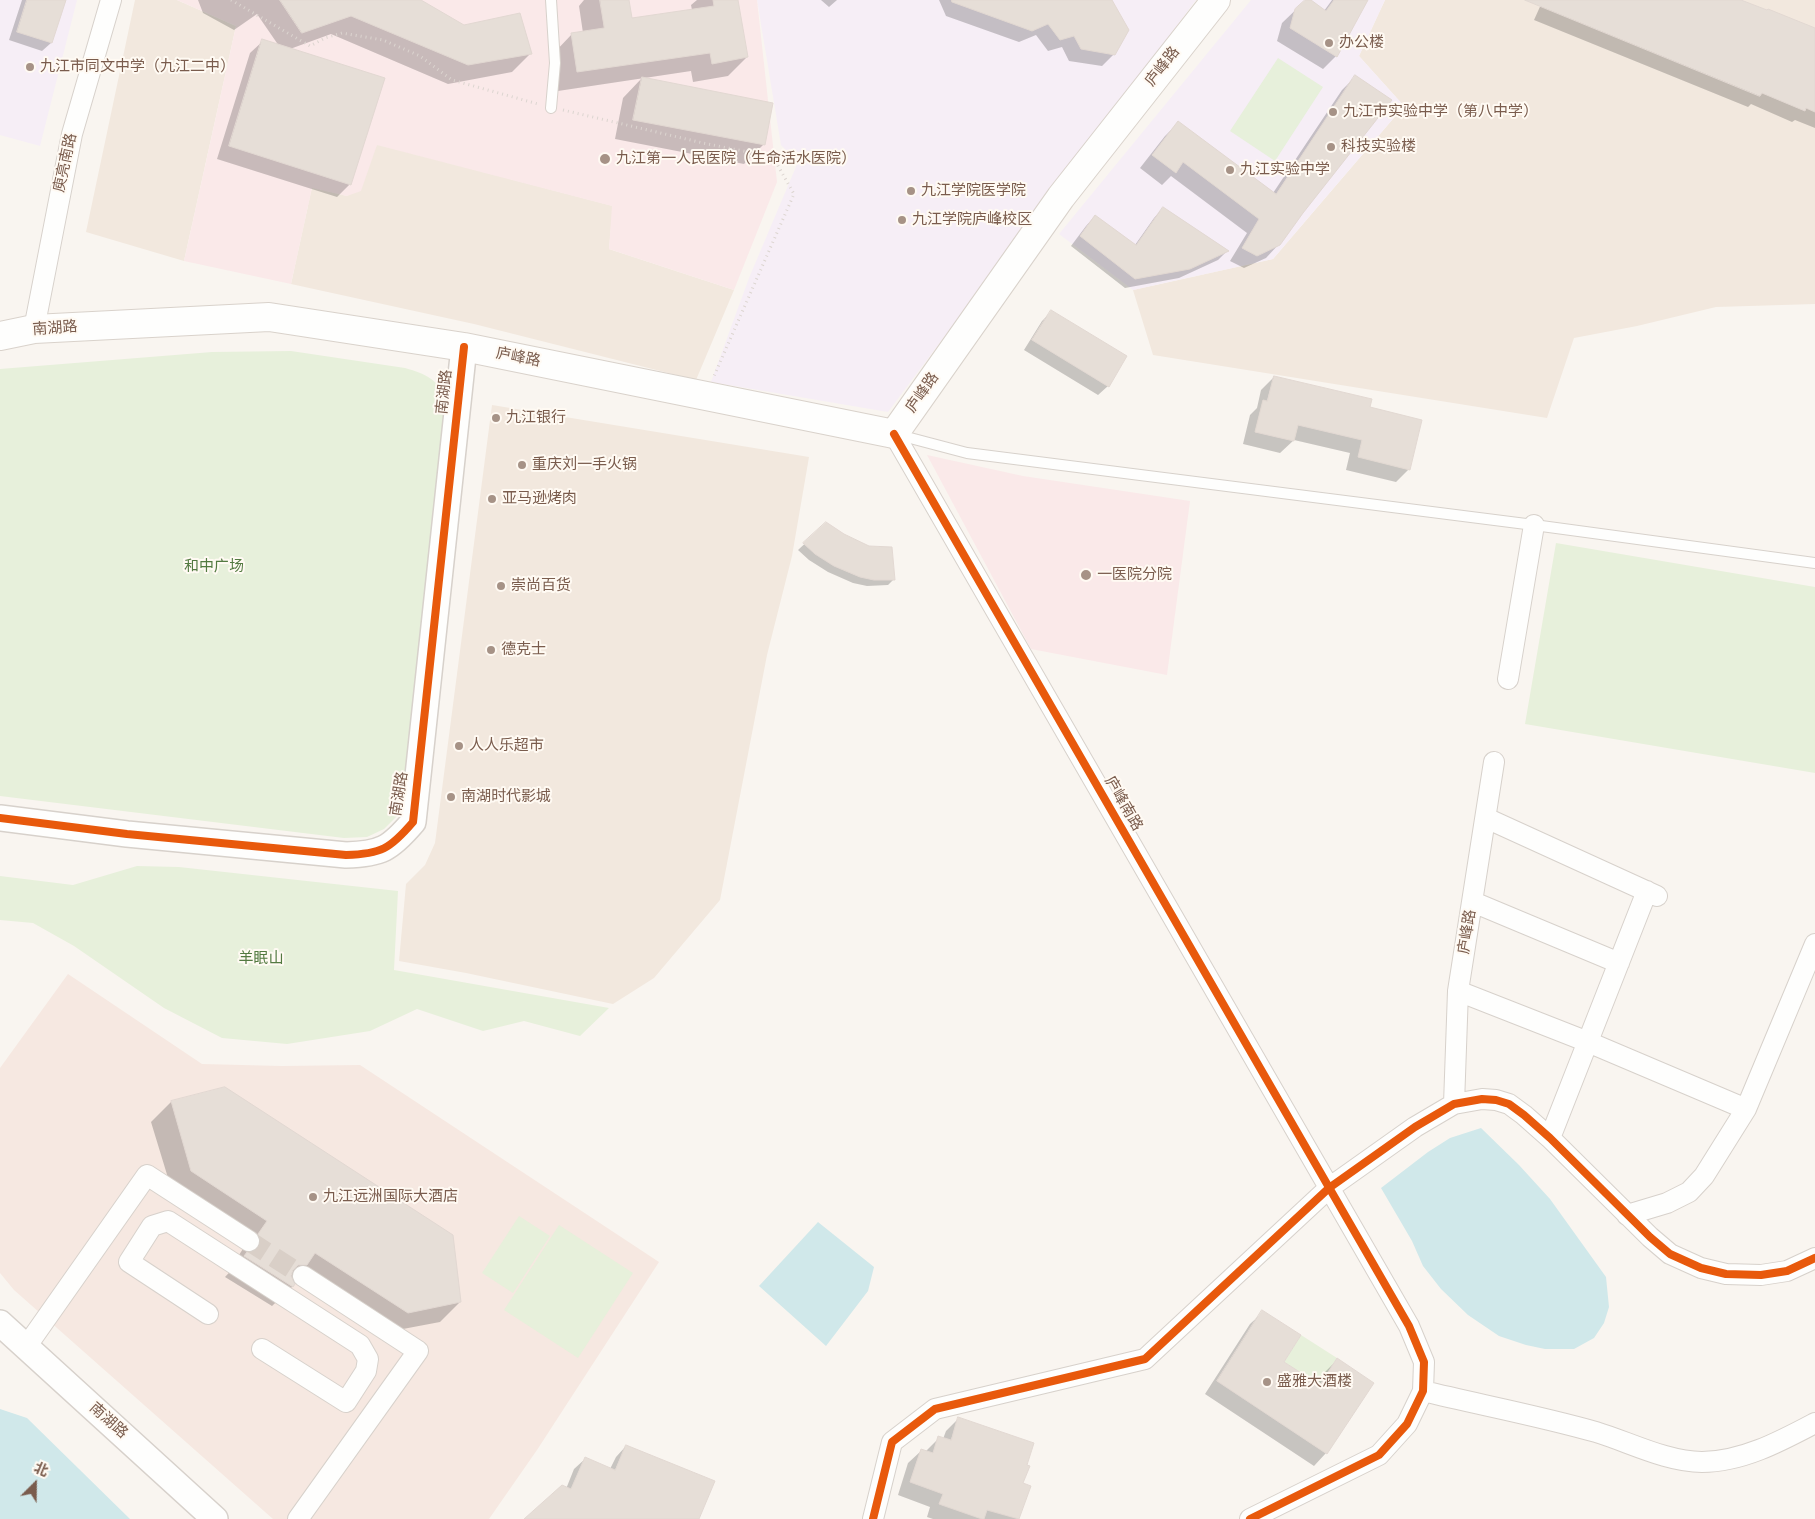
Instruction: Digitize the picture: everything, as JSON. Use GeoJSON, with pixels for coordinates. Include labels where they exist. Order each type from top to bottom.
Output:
{"type":"FeatureCollection","features":[{"type":"Feature","properties":{"kind":"main road","name":"庐峰路"},"geometry":{"type":"LineString","coordinates":[[464,347],[894,434],[1060,196],[1216,0]]}},
{"type":"Feature","properties":{"kind":"main road","name":"南湖路"},"geometry":{"type":"LineString","coordinates":[[0,336],[34,329],[269,317],[464,347]]}},
{"type":"Feature","properties":{"kind":"street","name":"庾亮南路"},"geometry":{"type":"LineString","coordinates":[[34,329],[72,134],[111,0]]}},
{"type":"Feature","properties":{"kind":"street","name":"南湖路"},"geometry":{"type":"LineString","coordinates":[[0,818],[127,834],[346,856],[368,855],[384,849],[398,839],[412,822],[464,347]]}},
{"type":"Feature","properties":{"kind":"street","name":"庐峰南路"},"geometry":{"type":"LineString","coordinates":[[894,434],[1409,1326],[1424,1362],[1423,1391]]}},
{"type":"Feature","properties":{"kind":"street"},"geometry":{"type":"LineString","coordinates":[[1508,679],[1534,525]]}},
{"type":"Feature","properties":{"kind":"street","name":"庐峰路"},"geometry":{"type":"LineString","coordinates":[[1454,1104],[1458,991],[1494,762]]}},
{"type":"Feature","properties":{"kind":"street"},"geometry":{"type":"LineString","coordinates":[[1486,818],[1652,894],[1619,963],[1550,1138]]}},
{"type":"Feature","properties":{"kind":"street"},"geometry":{"type":"LineString","coordinates":[[1473,902],[1619,963]]}},
{"type":"Feature","properties":{"kind":"street"},"geometry":{"type":"LineString","coordinates":[[1627,1215],[1668,1203],[1690,1192],[1704,1176],[1746,1109],[1815,944]]}},
{"type":"Feature","properties":{"kind":"street"},"geometry":{"type":"LineString","coordinates":[[1458,991],[1588,1042],[1746,1109]]}},
{"type":"Feature","properties":{"kind":"street"},"geometry":{"type":"LineString","coordinates":[[873,1519],[892,1442],[935,1409],[1145,1359],[1328,1188],[1415,1127],[1454,1104],[1482,1099],[1496,1100],[1509,1104],[1550,1138],[1650,1238],[1670,1254],[1701,1268],[1726,1274],[1761,1275],[1786,1271],[1815,1258]]}},
{"type":"Feature","properties":{"kind":"street"},"geometry":{"type":"LineString","coordinates":[[26,1347],[147,1176],[249,1241]]}},
{"type":"Feature","properties":{"kind":"street"},"geometry":{"type":"LineString","coordinates":[[184,1199],[168,1221],[152,1226],[129,1262],[208,1314]]}},
{"type":"Feature","properties":{"kind":"street"},"geometry":{"type":"LineString","coordinates":[[168,1221],[360,1345],[368,1359],[366,1371],[346,1402],[262,1349]]}},
{"type":"Feature","properties":{"kind":"street"},"geometry":{"type":"LineString","coordinates":[[298,1519],[418,1350],[304,1276]]}},
{"type":"Feature","properties":{"kind":"street","name":"南湖路"},"geometry":{"type":"LineString","coordinates":[[0,1323],[215,1519]]}},
{"type":"Feature","properties":{"kind":"street"},"geometry":{"type":"LineString","coordinates":[[360,1345],[375,1323]]}},
{"type":"Feature","properties":{"kind":"street"},"geometry":{"type":"LineString","coordinates":[[1250,1519],[1379,1455],[1407,1424],[1423,1391],[1596,1432],[1670,1457],[1702,1462],[1738,1457],[1769,1446],[1815,1422]]}},
{"type":"Feature","properties":{"kind":"lane"},"geometry":{"type":"LineString","coordinates":[[551,0],[555,63],[551,108]]}},
{"type":"Feature","properties":{"kind":"lane"},"geometry":{"type":"LineString","coordinates":[[894,434],[967,453],[1534,525],[1815,564]]}},
{"type":"Feature","properties":{"kind":"path"},"geometry":{"type":"LineString","coordinates":[[231,0],[310,46],[325,38],[342,33],[383,40],[420,56],[452,80],[551,108],[773,157],[794,194],[706,396]]}},
{"type":"Feature","properties":{"kind":"shaded area","name":"九江市同文中学（九江二中）"},"geometry":{"type":"Polygon","coordinates":[[[0,0],[77,0],[40,146],[0,135],[0,0]]]}},
{"type":"Feature","properties":{"kind":"shaded area"},"geometry":{"type":"Polygon","coordinates":[[[135,0],[177,0],[236,26],[184,261],[86,232],[135,0]]]}},
{"type":"Feature","properties":{"kind":"shaded area","name":"九江第一人民医院（生命活水医院）"},"geometry":{"type":"Polygon","coordinates":[[[177,0],[757,0],[777,182],[734,290],[609,249],[612,206],[377,145],[361,191],[347,196],[312,188],[291,284],[184,261],[236,26],[177,0]]]}},
{"type":"Feature","properties":{"kind":"shaded area","name":"九江学院庐峰校区"},"geometry":{"type":"Polygon","coordinates":[[[757,0],[1196,0],[888,412],[711,382],[749,278],[798,162],[781,145],[757,0]]]}},
{"type":"Feature","properties":{"kind":"shaded area","name":"九江实验中学"},"geometry":{"type":"Polygon","coordinates":[[[1251,0],[1385,0],[1359,56],[1404,106],[1273,259],[1133,290],[1059,234],[1251,0]]]}},
{"type":"Feature","properties":{"kind":"shaded area"},"geometry":{"type":"Polygon","coordinates":[[[1385,0],[1815,0],[1815,304],[1716,307],[1637,326],[1574,338],[1547,418],[1153,355],[1133,290],[1273,259],[1404,106],[1359,56],[1385,0]]]}},
{"type":"Feature","properties":{"kind":"shaded area"},"geometry":{"type":"Polygon","coordinates":[[[377,144],[613,206],[609,249],[734,290],[696,380],[474,324],[291,284],[312,187],[347,196],[377,144]]]}},
{"type":"Feature","properties":{"kind":"shaded area"},"geometry":{"type":"Polygon","coordinates":[[[492,405],[809,457],[792,556],[767,655],[720,900],[654,978],[613,1004],[399,961],[406,884],[425,865],[435,843],[492,405]]]}},
{"type":"Feature","properties":{"kind":"shaded area","name":"一医院分院"},"geometry":{"type":"Polygon","coordinates":[[[927,455],[1023,476],[1190,501],[1167,675],[1031,649],[927,455]]]}},
{"type":"Feature","properties":{"kind":"shaded area"},"geometry":{"type":"Polygon","coordinates":[[[68,974],[202,1064],[360,1065],[659,1262],[537,1450],[489,1519],[273,1519],[14,1290],[0,1273],[0,1068],[68,974]]]}},
{"type":"Feature","properties":{"kind":"green space"},"geometry":{"type":"Polygon","coordinates":[[[1278,58],[1323,87],[1275,161],[1230,131],[1278,58]]]}},
{"type":"Feature","properties":{"kind":"green space","name":"和中广场"},"geometry":{"type":"Polygon","coordinates":[[[291,351],[413,370],[425,375],[436,383],[449,400],[405,789],[399,814],[384,829],[367,837],[344,838],[0,796],[0,369],[212,352],[291,351]]]}},
{"type":"Feature","properties":{"kind":"green space"},"geometry":{"type":"Polygon","coordinates":[[[1556,543],[1815,587],[1815,773],[1525,724],[1556,543]]]}},
{"type":"Feature","properties":{"kind":"green space","name":"羊眠山"},"geometry":{"type":"Polygon","coordinates":[[[137,866],[179,867],[398,891],[394,970],[609,1008],[580,1036],[524,1021],[483,1031],[417,1009],[370,1031],[287,1044],[222,1038],[164,1008],[74,946],[33,923],[0,920],[0,876],[73,885],[137,866]]]}},
{"type":"Feature","properties":{"kind":"green space"},"geometry":{"type":"Polygon","coordinates":[[[519,1216],[550,1236],[513,1293],[482,1273],[519,1216]]]}},
{"type":"Feature","properties":{"kind":"green space"},"geometry":{"type":"Polygon","coordinates":[[[559,1225],[633,1273],[578,1358],[504,1310],[559,1225]]]}},
{"type":"Feature","properties":{"kind":"green space"},"geometry":{"type":"Polygon","coordinates":[[[1301,1335],[1337,1358],[1319,1385],[1284,1362],[1301,1335]]]}},
{"type":"Feature","properties":{"kind":"water"},"geometry":{"type":"Polygon","coordinates":[[[1481,1128],[1550,1199],[1606,1277],[1609,1307],[1604,1323],[1594,1338],[1574,1349],[1545,1349],[1526,1345],[1499,1336],[1468,1315],[1441,1289],[1423,1266],[1412,1241],[1381,1188],[1428,1152],[1450,1138],[1481,1128]]]}},
{"type":"Feature","properties":{"kind":"water"},"geometry":{"type":"Polygon","coordinates":[[[818,1222],[874,1267],[868,1291],[826,1346],[759,1286],[818,1222]]]}},
{"type":"Feature","properties":{"kind":"water"},"geometry":{"type":"Polygon","coordinates":[[[0,1409],[27,1418],[130,1519],[0,1519],[0,1409]]]}},
{"type":"Feature","properties":{"kind":"building"},"geometry":{"type":"Polygon","coordinates":[[[27,0],[66,0],[52,43],[17,32],[27,0]]]}},
{"type":"Feature","properties":{"kind":"building"},"geometry":{"type":"Polygon","coordinates":[[[280,0],[421,0],[464,25],[520,13],[532,54],[468,65],[351,16],[302,33],[280,0]]]}},
{"type":"Feature","properties":{"kind":"building"},"geometry":{"type":"Polygon","coordinates":[[[600,0],[629,0],[632,18],[714,6],[713,0],[738,0],[748,57],[712,64],[710,53],[577,72],[571,33],[604,28],[600,0]]]}},
{"type":"Feature","properties":{"kind":"building"},"geometry":{"type":"Polygon","coordinates":[[[952,0],[1112,0],[1129,30],[1115,55],[1081,49],[1074,36],[1060,40],[1048,24],[1032,31],[952,2],[952,0]]]}},
{"type":"Feature","properties":{"kind":"building","name":"办公楼"},"geometry":{"type":"Polygon","coordinates":[[[1305,0],[1311,0],[1326,11],[1334,0],[1368,0],[1337,57],[1290,28],[1295,9],[1305,0]]]}},
{"type":"Feature","properties":{"kind":"building"},"geometry":{"type":"Polygon","coordinates":[[[1525,0],[1741,0],[1768,9],[1815,28],[1815,112],[1806,108],[1805,111],[1762,93],[1760,96],[1525,0]]]}},
{"type":"Feature","properties":{"kind":"building"},"geometry":{"type":"Polygon","coordinates":[[[262,39],[385,78],[351,185],[229,146],[262,39]]]}},
{"type":"Feature","properties":{"kind":"building"},"geometry":{"type":"Polygon","coordinates":[[[1355,75],[1392,100],[1280,245],[1257,256],[1242,248],[1259,219],[1183,162],[1176,173],[1152,155],[1178,121],[1276,194],[1355,75]]]}},
{"type":"Feature","properties":{"kind":"building"},"geometry":{"type":"Polygon","coordinates":[[[642,77],[773,103],[765,145],[633,120],[642,77]]]}},
{"type":"Feature","properties":{"kind":"building"},"geometry":{"type":"Polygon","coordinates":[[[1163,207],[1229,251],[1190,269],[1135,279],[1080,236],[1095,215],[1136,245],[1163,207]]]}},
{"type":"Feature","properties":{"kind":"building"},"geometry":{"type":"Polygon","coordinates":[[[1051,310],[1127,356],[1109,387],[1032,340],[1051,310]]]}},
{"type":"Feature","properties":{"kind":"building"},"geometry":{"type":"Polygon","coordinates":[[[1274,376],[1372,399],[1370,407],[1422,420],[1410,470],[1358,457],[1362,440],[1298,425],[1294,441],[1255,432],[1263,400],[1267,401],[1274,376]]]}},
{"type":"Feature","properties":{"kind":"building"},"geometry":{"type":"Polygon","coordinates":[[[826,522],[844,534],[869,546],[892,547],[895,580],[874,580],[860,577],[834,566],[815,554],[803,543],[826,522]]]}},
{"type":"Feature","properties":{"kind":"building","name":"九江远洲国际大酒店"},"geometry":{"type":"Polygon","coordinates":[[[225,1087],[453,1235],[461,1302],[408,1313],[315,1253],[307,1265],[298,1265],[293,1270],[291,1276],[295,1284],[293,1287],[244,1256],[247,1252],[254,1252],[259,1247],[261,1241],[258,1234],[267,1221],[191,1171],[171,1101],[225,1087]]]}},
{"type":"Feature","properties":{"kind":"building","name":"盛雅大酒楼"},"geometry":{"type":"Polygon","coordinates":[[[1262,1310],[1301,1335],[1284,1362],[1320,1385],[1337,1358],[1374,1383],[1327,1454],[1217,1381],[1262,1310]]]}},
{"type":"Feature","properties":{"kind":"building"},"geometry":{"type":"Polygon","coordinates":[[[958,1417],[1034,1443],[1027,1465],[1030,1466],[1023,1483],[1031,1486],[1019,1519],[987,1510],[984,1519],[982,1519],[939,1504],[943,1494],[910,1482],[921,1449],[933,1453],[938,1436],[951,1440],[958,1417]]]}},
{"type":"Feature","properties":{"kind":"building"},"geometry":{"type":"Polygon","coordinates":[[[626,1445],[715,1481],[699,1519],[524,1519],[562,1485],[571,1489],[585,1457],[615,1470],[626,1445]]]}},
{"type":"Feature","properties":{"kind":"tunnel"},"geometry":{"type":"LineString","coordinates":[[249,1241],[303,1276]]}},
{"type":"Feature","properties":{"kind":"cycle path"},"geometry":{"type":"LineString","coordinates":[[0,818],[127,834],[346,855],[377,851],[391,844],[405,831],[413,822],[464,347]]}},
{"type":"Feature","properties":{"kind":"cycle path"},"geometry":{"type":"LineString","coordinates":[[894,434],[1409,1326],[1424,1362],[1423,1391],[1407,1424],[1379,1455],[1250,1519]]}},
{"type":"Feature","properties":{"kind":"cycle path"},"geometry":{"type":"LineString","coordinates":[[873,1519],[892,1442],[935,1409],[1145,1359],[1329,1188],[1415,1127],[1454,1104],[1482,1099],[1496,1100],[1509,1104],[1550,1138],[1650,1237],[1670,1254],[1701,1268],[1726,1274],[1761,1275],[1787,1271],[1815,1258]]}},
{"type":"Feature","properties":{"kind":"place","name":"办公楼"},"geometry":{"type":"Point","coordinates":[1329,43]}},
{"type":"Feature","properties":{"kind":"place","name":"九江市同文中学（九江二中）"},"geometry":{"type":"Point","coordinates":[30,67]}},
{"type":"Feature","properties":{"kind":"place","name":"九江市实验中学（第八中学）"},"geometry":{"type":"Point","coordinates":[1333,112]}},
{"type":"Feature","properties":{"kind":"place","name":"科技实验楼"},"geometry":{"type":"Point","coordinates":[1331,147]}},
{"type":"Feature","properties":{"kind":"place","name":"九江第一人民医院（生命活水医院）"},"geometry":{"type":"Point","coordinates":[605,159]}},
{"type":"Feature","properties":{"kind":"place","name":"九江实验中学"},"geometry":{"type":"Point","coordinates":[1230,170]}},
{"type":"Feature","properties":{"kind":"place","name":"九江学院医学院"},"geometry":{"type":"Point","coordinates":[911,191]}},
{"type":"Feature","properties":{"kind":"place","name":"九江学院庐峰校区"},"geometry":{"type":"Point","coordinates":[902,220]}},
{"type":"Feature","properties":{"kind":"place","name":"九江银行"},"geometry":{"type":"Point","coordinates":[496,418]}},
{"type":"Feature","properties":{"kind":"place","name":"重庆刘一手火锅"},"geometry":{"type":"Point","coordinates":[522,465]}},
{"type":"Feature","properties":{"kind":"place","name":"亚马逊烤肉"},"geometry":{"type":"Point","coordinates":[492,499]}},
{"type":"Feature","properties":{"kind":"place","name":"一医院分院"},"geometry":{"type":"Point","coordinates":[1086,575]}},
{"type":"Feature","properties":{"kind":"place","name":"崇尚百货"},"geometry":{"type":"Point","coordinates":[501,586]}},
{"type":"Feature","properties":{"kind":"place","name":"德克士"},"geometry":{"type":"Point","coordinates":[491,650]}},
{"type":"Feature","properties":{"kind":"place","name":"人人乐超市"},"geometry":{"type":"Point","coordinates":[459,746]}},
{"type":"Feature","properties":{"kind":"place","name":"南湖时代影城"},"geometry":{"type":"Point","coordinates":[451,797]}},
{"type":"Feature","properties":{"kind":"place","name":"九江远洲国际大酒店"},"geometry":{"type":"Point","coordinates":[313,1197]}},
{"type":"Feature","properties":{"kind":"place","name":"盛雅大酒楼"},"geometry":{"type":"Point","coordinates":[1267,1382]}}]}
